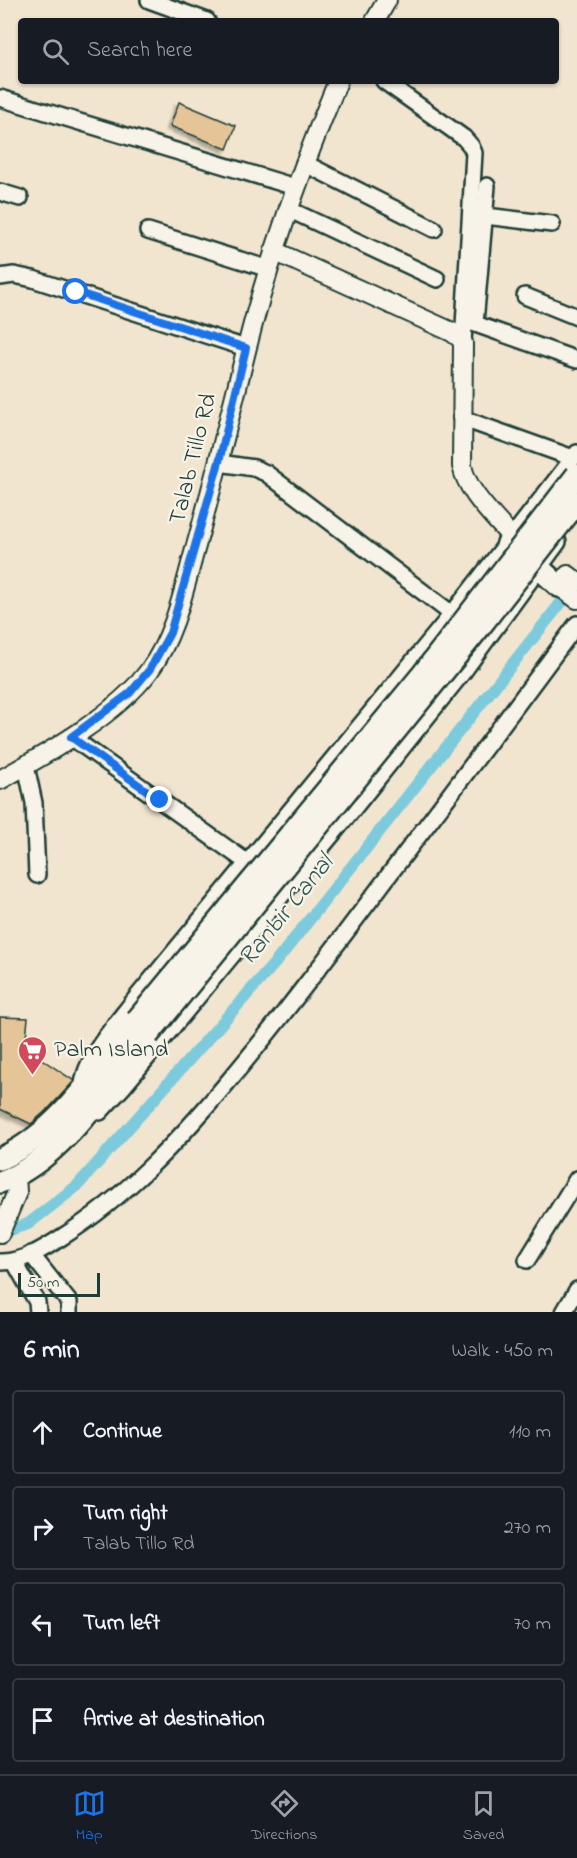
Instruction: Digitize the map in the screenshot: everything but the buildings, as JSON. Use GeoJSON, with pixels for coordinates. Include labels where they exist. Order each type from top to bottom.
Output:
{"type":"FeatureCollection","features":[{"type":"Feature","properties":{"kind":"highway"},"geometry":{"type":"LineString","coordinates":[[8,1178],[40,1159],[74,1128],[142,1027],[423,674],[576,462]]}},
{"type":"Feature","properties":{"kind":"highway"},"geometry":{"type":"LineString","coordinates":[[0,1159],[41,1133],[142,1027],[478,629],[577,502]]}},
{"type":"Feature","properties":{"kind":"highway"},"geometry":{"type":"LineString","coordinates":[[525,532],[538,536],[543,541],[543,563],[530,573],[512,568],[506,557],[510,541],[525,532]]}},
{"type":"Feature","properties":{"kind":"highway"},"geometry":{"type":"LineString","coordinates":[[543,563],[568,581]]}},
{"type":"Feature","properties":{"kind":"main road"},"geometry":{"type":"LineString","coordinates":[[377,18],[387,0]]}},
{"type":"Feature","properties":{"kind":"main road","name":"Talab Tillo Rd"},"geometry":{"type":"LineString","coordinates":[[0,780],[71,737],[130,693],[150,669],[170,633],[219,462],[246,348],[272,260],[304,163],[337,84]]}},
{"type":"Feature","properties":{"kind":"main road"},"geometry":{"type":"LineString","coordinates":[[272,260],[452,332],[460,338],[463,343],[461,418],[464,475],[470,487],[510,541]]}},
{"type":"Feature","properties":{"kind":"main road"},"geometry":{"type":"LineString","coordinates":[[568,581],[577,599]]}},
{"type":"Feature","properties":{"kind":"main road"},"geometry":{"type":"LineString","coordinates":[[0,1233],[17,1192],[8,1178]]}},
{"type":"Feature","properties":{"kind":"street"},"geometry":{"type":"LineString","coordinates":[[149,0],[199,18]]}},
{"type":"Feature","properties":{"kind":"street"},"geometry":{"type":"LineString","coordinates":[[388,84],[464,138],[471,146],[478,215],[470,322],[463,343]]}},
{"type":"Feature","properties":{"kind":"street"},"geometry":{"type":"LineString","coordinates":[[0,98],[295,188]]}},
{"type":"Feature","properties":{"kind":"street"},"geometry":{"type":"LineString","coordinates":[[304,163],[434,229]]}},
{"type":"Feature","properties":{"kind":"street"},"geometry":{"type":"LineString","coordinates":[[478,215],[487,186]]}},
{"type":"Feature","properties":{"kind":"street"},"geometry":{"type":"LineString","coordinates":[[0,192],[20,198]]}},
{"type":"Feature","properties":{"kind":"street"},"geometry":{"type":"LineString","coordinates":[[288,209],[437,279]]}},
{"type":"Feature","properties":{"kind":"street"},"geometry":{"type":"LineString","coordinates":[[478,215],[552,224]]}},
{"type":"Feature","properties":{"kind":"street"},"geometry":{"type":"LineString","coordinates":[[148,231],[272,260]]}},
{"type":"Feature","properties":{"kind":"street"},"geometry":{"type":"LineString","coordinates":[[0,277],[14,275],[33,279],[246,348]]}},
{"type":"Feature","properties":{"kind":"street"},"geometry":{"type":"LineString","coordinates":[[525,296],[577,316]]}},
{"type":"Feature","properties":{"kind":"street"},"geometry":{"type":"LineString","coordinates":[[470,322],[577,360]]}},
{"type":"Feature","properties":{"kind":"street"},"geometry":{"type":"LineString","coordinates":[[83,1088],[83,1076],[99,1048],[132,1003],[576,462],[461,418]]}},
{"type":"Feature","properties":{"kind":"street"},"geometry":{"type":"LineString","coordinates":[[219,462],[254,468],[266,473],[452,614]]}},
{"type":"Feature","properties":{"kind":"street"},"geometry":{"type":"LineString","coordinates":[[74,1128],[94,1117],[123,1087],[350,813],[463,672],[577,518]]}},
{"type":"Feature","properties":{"kind":"street"},"geometry":{"type":"LineString","coordinates":[[38,1312],[36,1302],[7,1261],[32,1254],[88,1221],[179,1139],[262,1042],[577,624]]}},
{"type":"Feature","properties":{"kind":"street"},"geometry":{"type":"LineString","coordinates":[[71,737],[248,863]]}},
{"type":"Feature","properties":{"kind":"street"},"geometry":{"type":"LineString","coordinates":[[26,766],[34,803],[37,875]]}},
{"type":"Feature","properties":{"kind":"street"},"geometry":{"type":"LineString","coordinates":[[527,1260],[577,1179]]}},
{"type":"Feature","properties":{"kind":"street"},"geometry":{"type":"LineString","coordinates":[[32,1254],[69,1302],[69,1312]]}},
{"type":"Feature","properties":{"kind":"street"},"geometry":{"type":"LineString","coordinates":[[564,1312],[577,1290]]}},
{"type":"Feature","properties":{"kind":"waterway","name":"Ranbir Canal"},"geometry":{"type":"LineString","coordinates":[[0,1233],[28,1224],[77,1186],[275,963],[572,589]]}},
{"type":"Feature","properties":{"kind":"place","name":"Palm Island"},"geometry":{"type":"Point","coordinates":[33,1076]}},
{"type":"Feature","properties":{"kind":"route"},"geometry":{"type":"LineString","coordinates":[[76,292],[246,348],[219,462],[170,633],[150,669],[130,693],[71,737],[160,800]]}}]}
